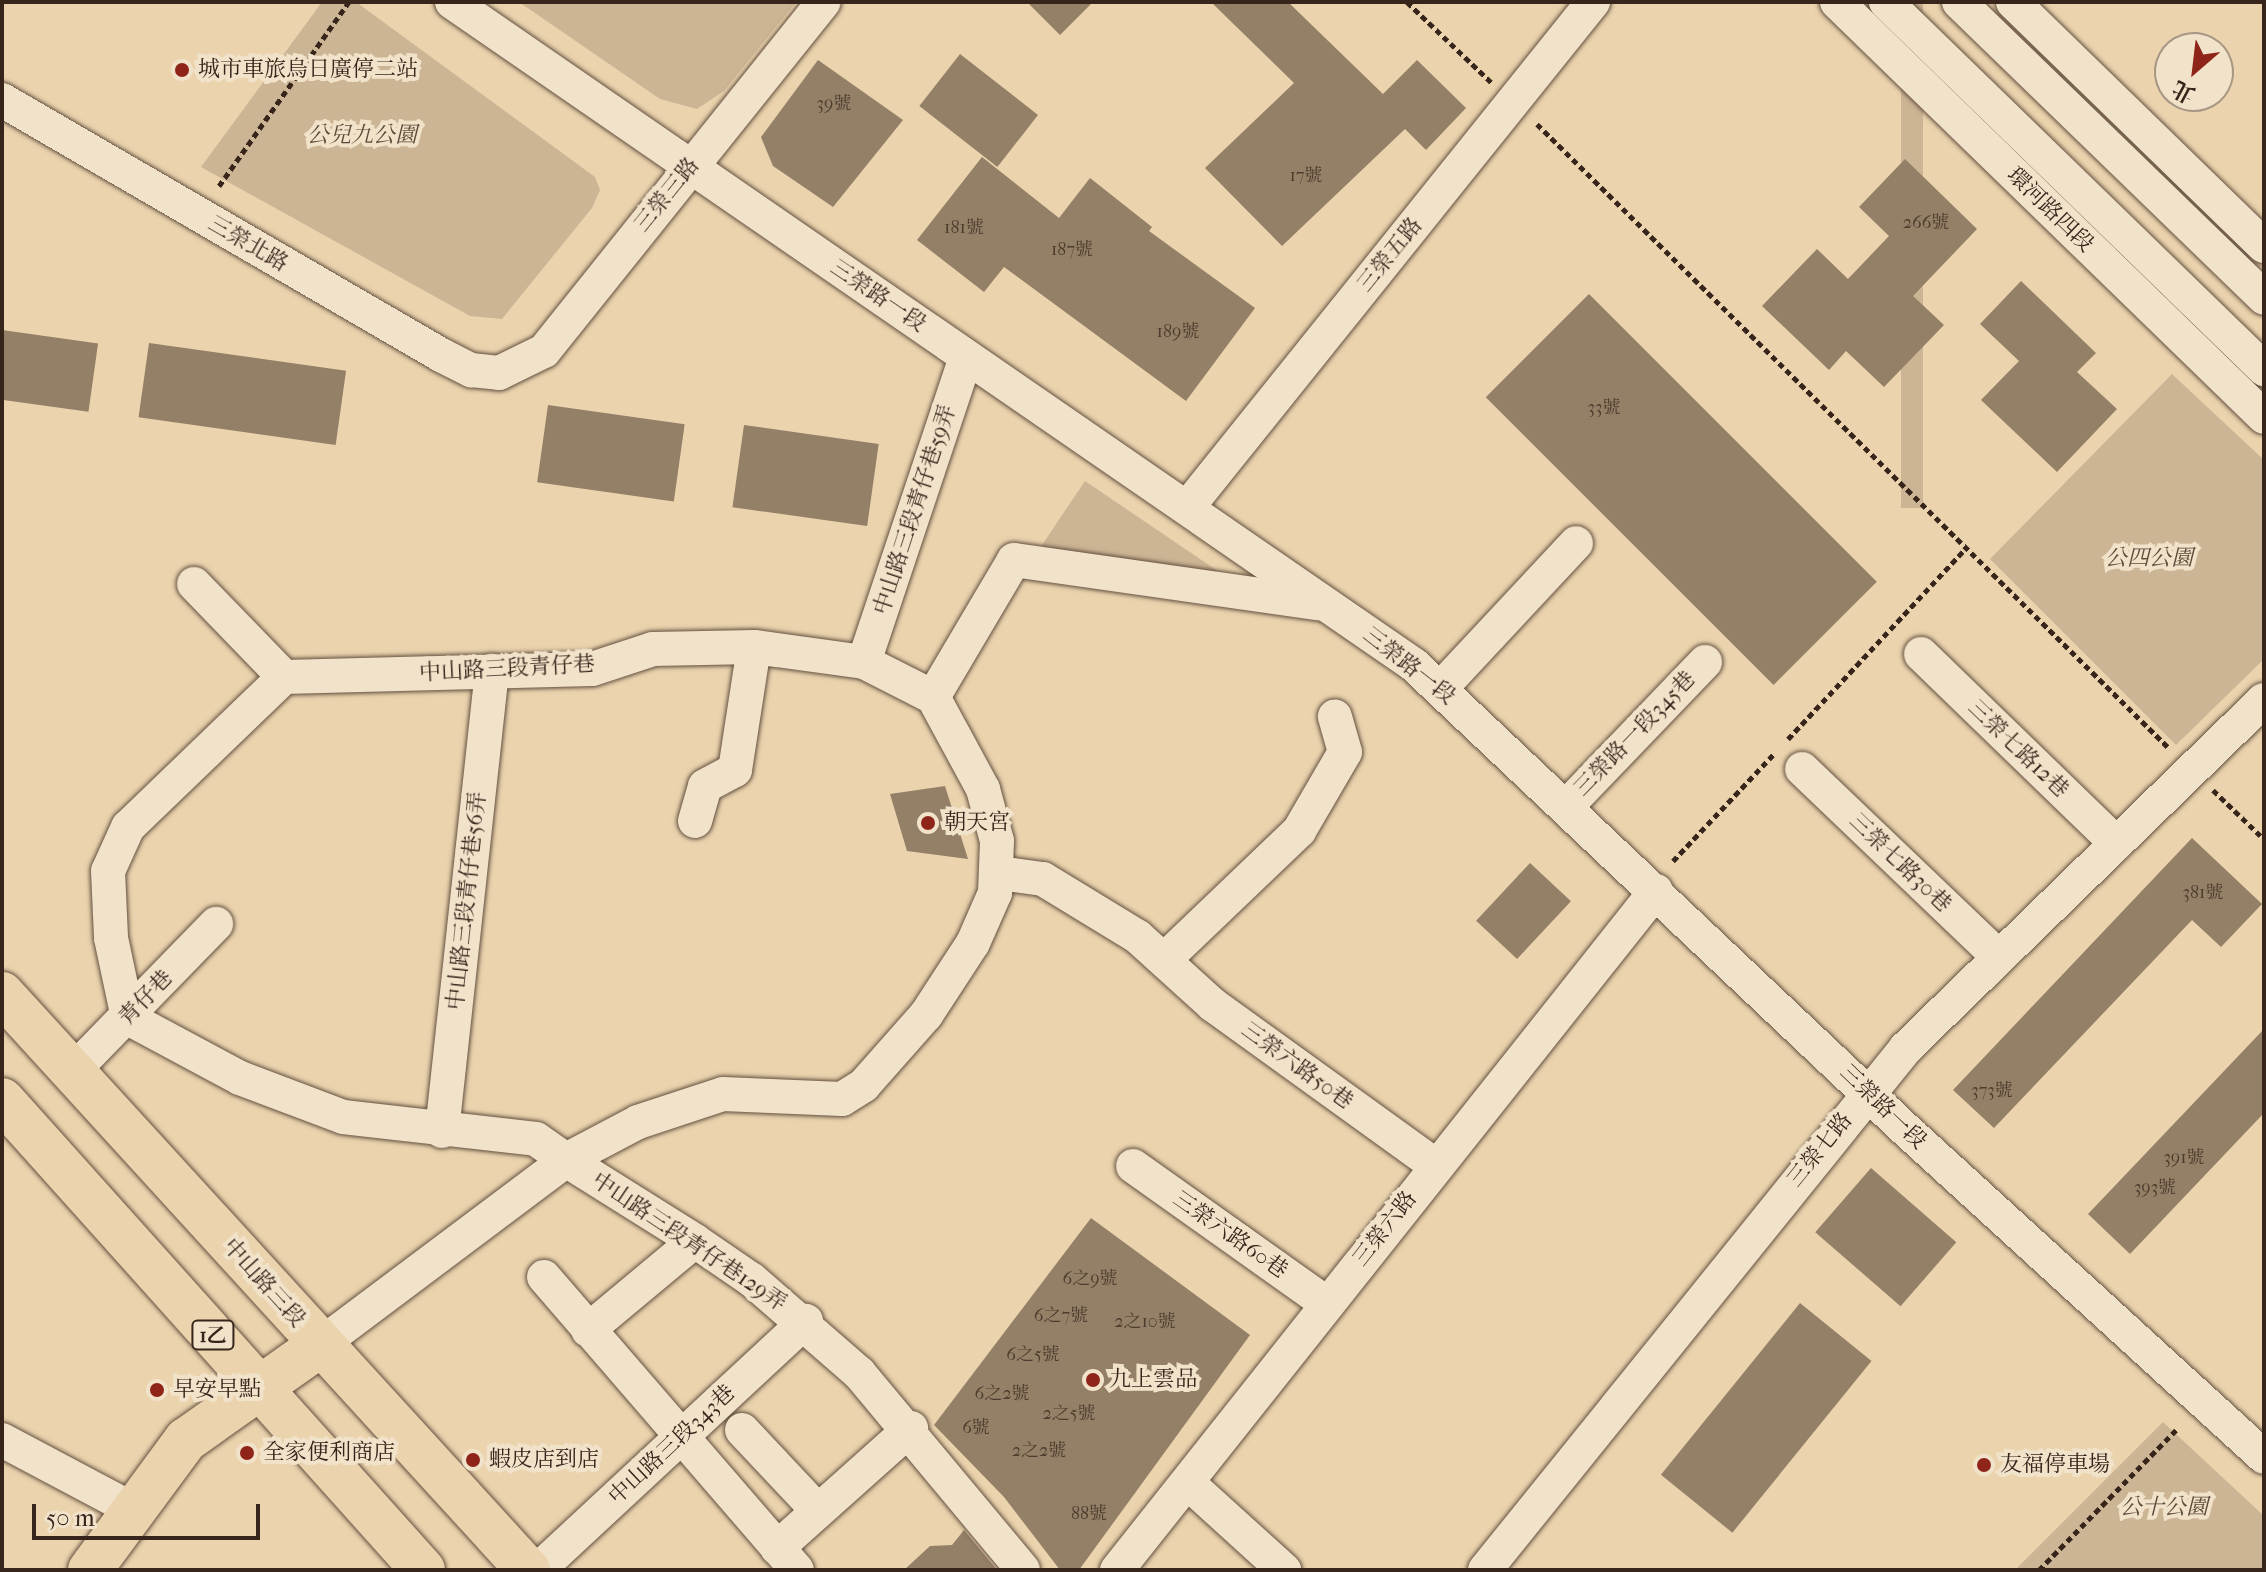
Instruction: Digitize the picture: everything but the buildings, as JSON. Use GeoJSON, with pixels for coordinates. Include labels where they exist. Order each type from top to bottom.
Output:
{"type":"FeatureCollection","features":[{"type":"Feature","properties":{"kind":"main road","name":"中山路三段"},"geometry":{"type":"LineString","coordinates":[[2,994],[528,1570]]}},
{"type":"Feature","properties":{"kind":"main road","name":"1乙"},"geometry":{"type":"LineString","coordinates":[[2,1100],[423,1570]]}},
{"type":"Feature","properties":{"kind":"main road"},"geometry":{"type":"LineString","coordinates":[[90,1570],[130,1508],[186,1440],[320,1345]]}},
{"type":"Feature","properties":{"kind":"street","name":"三榮路一段"},"geometry":{"type":"LineString","coordinates":[[452,2],[1327,604],[1441,688],[1867,1093],[2264,1457]]}},
{"type":"Feature","properties":{"kind":"street","name":"三榮三路"},"geometry":{"type":"LineString","coordinates":[[499,373],[544,351],[689,166],[824,2]]}},
{"type":"Feature","properties":{"kind":"street","name":"三榮五路"},"geometry":{"type":"LineString","coordinates":[[1187,508],[1593,2]]}},
{"type":"Feature","properties":{"kind":"street","name":"環河路四段"},"geometry":{"type":"LineString","coordinates":[[1837,2],[2264,417]]}},
{"type":"Feature","properties":{"kind":"street","name":"環河路四段"},"geometry":{"type":"LineString","coordinates":[[1886,2],[2264,369]]}},
{"type":"Feature","properties":{"kind":"street"},"geometry":{"type":"LineString","coordinates":[[1959,2],[2264,298]]}},
{"type":"Feature","properties":{"kind":"street"},"geometry":{"type":"LineString","coordinates":[[2013,2],[2264,246]]}},
{"type":"Feature","properties":{"kind":"street","name":"三榮北路"},"geometry":{"type":"LineString","coordinates":[[2,100],[441,355],[499,373]]}},
{"type":"Feature","properties":{"kind":"street","name":"中山路三段青仔巷59弄"},"geometry":{"type":"LineString","coordinates":[[864,662],[966,357]]}},
{"type":"Feature","properties":{"kind":"street"},"geometry":{"type":"LineString","coordinates":[[1441,688],[1576,543]]}},
{"type":"Feature","properties":{"kind":"street"},"geometry":{"type":"LineString","coordinates":[[320,1345],[566,1160],[698,1100],[723,1094],[853,1094],[952,978],[973,943],[999,873],[983,789],[933,697],[1014,560],[1327,604]]}},
{"type":"Feature","properties":{"kind":"street"},"geometry":{"type":"LineString","coordinates":[[194,584],[284,677],[128,827],[108,871],[111,938],[128,1018],[240,1078],[343,1117],[442,1131],[536,1139],[566,1160]]}},
{"type":"Feature","properties":{"kind":"street"},"geometry":{"type":"LineString","coordinates":[[695,821],[705,786],[735,770],[754,647]]}},
{"type":"Feature","properties":{"kind":"street","name":"中山路三段青仔巷"},"geometry":{"type":"LineString","coordinates":[[284,677],[592,669],[653,649],[754,647],[864,662],[933,697]]}},
{"type":"Feature","properties":{"kind":"street","name":"三榮七路12巷"},"geometry":{"type":"LineString","coordinates":[[1921,654],[2116,843]]}},
{"type":"Feature","properties":{"kind":"street","name":"三榮路一段345巷"},"geometry":{"type":"LineString","coordinates":[[1566,807],[1705,662]]}},
{"type":"Feature","properties":{"kind":"street","name":"中山路三段青仔巷56弄"},"geometry":{"type":"LineString","coordinates":[[442,1131],[492,671]]}},
{"type":"Feature","properties":{"kind":"street","name":"三榮七路"},"geometry":{"type":"LineString","coordinates":[[1485,1570],[1867,1093],[1999,957],[2264,700]]}},
{"type":"Feature","properties":{"kind":"street"},"geometry":{"type":"LineString","coordinates":[[1164,960],[1299,831],[1345,752],[1335,716]]}},
{"type":"Feature","properties":{"kind":"street","name":"三榮七路30巷"},"geometry":{"type":"LineString","coordinates":[[1802,769],[1999,957]]}},
{"type":"Feature","properties":{"kind":"street","name":"三榮六路50巷"},"geometry":{"type":"LineString","coordinates":[[999,873],[1043,879],[1164,960],[1213,1005],[1435,1165]]}},
{"type":"Feature","properties":{"kind":"street","name":"三榮六路"},"geometry":{"type":"LineString","coordinates":[[1117,1570],[1435,1165],[1656,891]]}},
{"type":"Feature","properties":{"kind":"street","name":"青仔巷"},"geometry":{"type":"LineString","coordinates":[[74,1070],[128,1018],[216,924]]}},
{"type":"Feature","properties":{"kind":"street","name":"中山路三段青仔巷129弄"},"geometry":{"type":"LineString","coordinates":[[566,1160],[695,1241],[806,1321],[911,1428],[1023,1570]]}},
{"type":"Feature","properties":{"kind":"street","name":"三榮六路60巷"},"geometry":{"type":"LineString","coordinates":[[1133,1166],[1327,1304]]}},
{"type":"Feature","properties":{"kind":"street"},"geometry":{"type":"LineString","coordinates":[[588,1330],[695,1241]]}},
{"type":"Feature","properties":{"kind":"street"},"geometry":{"type":"LineString","coordinates":[[544,1277],[679,1439],[787,1559],[818,1511],[911,1428]]}},
{"type":"Feature","properties":{"kind":"street","name":"中山路三段343巷"},"geometry":{"type":"LineString","coordinates":[[538,1570],[806,1321]]}},
{"type":"Feature","properties":{"kind":"street"},"geometry":{"type":"LineString","coordinates":[[742,1430],[818,1511]]}},
{"type":"Feature","properties":{"kind":"street"},"geometry":{"type":"LineString","coordinates":[[2,1440],[130,1508]]}},
{"type":"Feature","properties":{"kind":"street"},"geometry":{"type":"LineString","coordinates":[[1188,1483],[1284,1570]]}},
{"type":"Feature","properties":{"kind":"path"},"geometry":{"type":"LineString","coordinates":[[219,186],[349,2]]}},
{"type":"Feature","properties":{"kind":"path"},"geometry":{"type":"LineString","coordinates":[[1407,2],[1495,86]]}},
{"type":"Feature","properties":{"kind":"path"},"geometry":{"type":"LineString","coordinates":[[1537,124],[2176,756]]}},
{"type":"Feature","properties":{"kind":"path"},"geometry":{"type":"LineString","coordinates":[[1673,861],[1967,547]]}},
{"type":"Feature","properties":{"kind":"path"},"geometry":{"type":"LineString","coordinates":[[2210,788],[2264,839]]}},
{"type":"Feature","properties":{"kind":"path"},"geometry":{"type":"LineString","coordinates":[[2039,1570],[2178,1428]]}},
{"type":"Feature","properties":{"kind":"green space","name":"公兒九公園"},"geometry":{"type":"Polygon","coordinates":[[[322,2],[356,2],[595,177],[600,190],[592,208],[502,319],[470,316],[201,167],[322,2]]]}},
{"type":"Feature","properties":{"kind":"green space"},"geometry":{"type":"Polygon","coordinates":[[[519,2],[796,2],[724,91],[697,109],[660,99],[519,2]]]}},
{"type":"Feature","properties":{"kind":"green space"},"geometry":{"type":"Polygon","coordinates":[[[1901,2],[1923,2],[1923,508],[1901,508],[1901,2]]]}},
{"type":"Feature","properties":{"kind":"green space","name":"公四公園"},"geometry":{"type":"Polygon","coordinates":[[[2172,374],[2264,460],[2264,659],[2176,745],[1990,559],[2172,374]]]}},
{"type":"Feature","properties":{"kind":"green space"},"geometry":{"type":"Polygon","coordinates":[[[1085,481],[1231,580],[1034,557],[1085,481]]]}},
{"type":"Feature","properties":{"kind":"green space","name":"公十公園"},"geometry":{"type":"Polygon","coordinates":[[[2163,1422],[2264,1516],[2264,1570],[2015,1570],[2163,1422]]]}},
{"type":"Feature","properties":{"kind":"place","name":"城市車旅烏日廣停二站"},"geometry":{"type":"Point","coordinates":[182,70]}},
{"type":"Feature","properties":{"kind":"place","name":"朝天宮"},"geometry":{"type":"Point","coordinates":[928,823]}},
{"type":"Feature","properties":{"kind":"place","name":"九上雲品"},"geometry":{"type":"Point","coordinates":[1093,1380]}},
{"type":"Feature","properties":{"kind":"place","name":"早安早點"},"geometry":{"type":"Point","coordinates":[157,1390]}},
{"type":"Feature","properties":{"kind":"place","name":"全家便利商店"},"geometry":{"type":"Point","coordinates":[247,1453]}},
{"type":"Feature","properties":{"kind":"place","name":"蝦皮店到店"},"geometry":{"type":"Point","coordinates":[473,1460]}},
{"type":"Feature","properties":{"kind":"place","name":"友福停車場"},"geometry":{"type":"Point","coordinates":[1984,1465]}}]}
